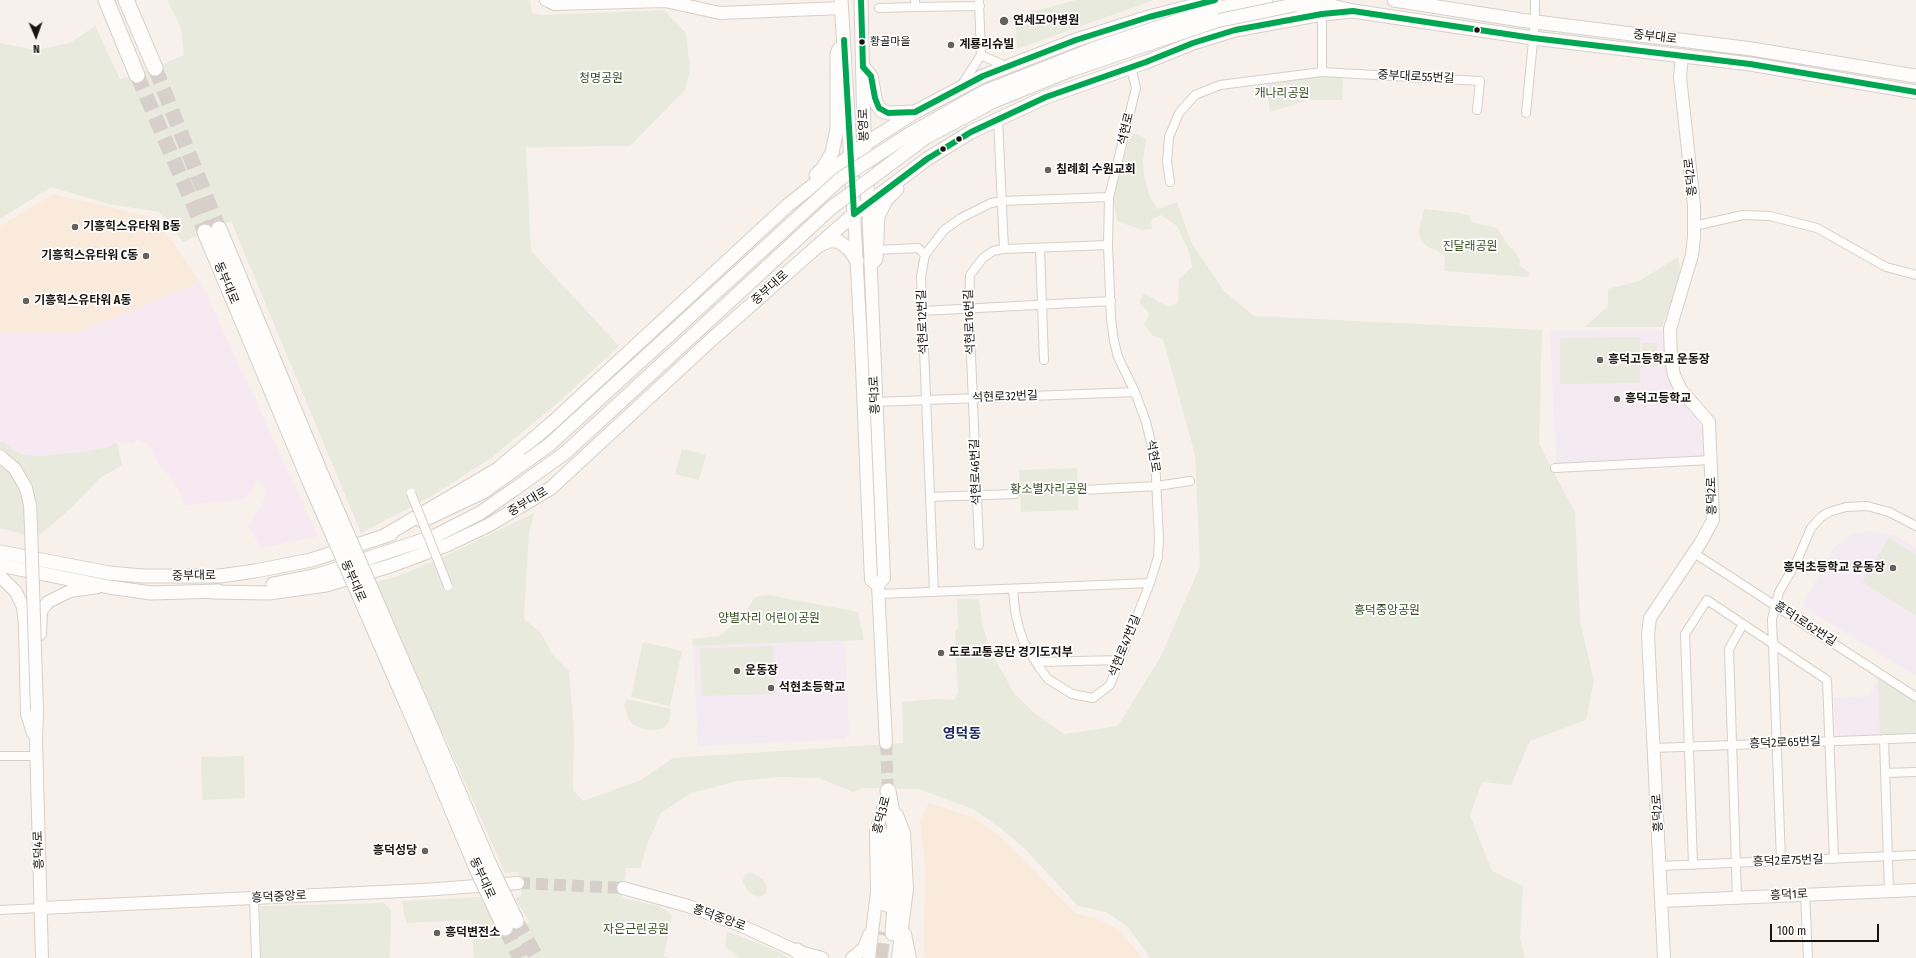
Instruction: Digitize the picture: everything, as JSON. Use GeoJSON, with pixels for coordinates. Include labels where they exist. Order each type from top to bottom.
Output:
{"type":"FeatureCollection","features":[{"type":"Feature","properties":{"kind":"highway"},"geometry":{"type":"LineString","coordinates":[[106,0],[137,76]]}},
{"type":"Feature","properties":{"kind":"highway"},"geometry":{"type":"LineString","coordinates":[[126,0],[154,68]]}},
{"type":"Feature","properties":{"kind":"highway","name":"동부대로"},"geometry":{"type":"LineString","coordinates":[[212,231],[315,477],[484,870],[511,924]]}},
{"type":"Feature","properties":{"kind":"highway"},"geometry":{"type":"LineString","coordinates":[[884,930],[887,896],[886,837],[888,791]]}},
{"type":"Feature","properties":{"kind":"main road","name":"봉영로"},"geometry":{"type":"LineString","coordinates":[[861,0],[868,203]]}},
{"type":"Feature","properties":{"kind":"main road","name":"중부대로"},"geometry":{"type":"LineString","coordinates":[[384,536],[498,469],[554,422],[788,205],[850,154],[915,112],[984,76],[1076,40],[1149,17],[1214,4],[1266,0]]}},
{"type":"Feature","properties":{"kind":"main road","name":"중부대로"},"geometry":{"type":"LineString","coordinates":[[1394,0],[1535,21],[1752,49],[1916,76]]}},
{"type":"Feature","properties":{"kind":"main road","name":"봉영로"},"geometry":{"type":"LineString","coordinates":[[841,4],[847,73],[854,214]]}},
{"type":"Feature","properties":{"kind":"main road","name":"중부대로"},"geometry":{"type":"LineString","coordinates":[[0,552],[109,573],[142,576],[220,576],[312,560],[384,536],[439,514],[483,492],[548,445],[840,179],[908,134],[984,92],[1092,49],[1214,4]]}},
{"type":"Feature","properties":{"kind":"main road","name":"중부대로"},"geometry":{"type":"LineString","coordinates":[[212,592],[272,584],[318,575],[435,536],[480,514],[565,453],[831,208],[925,138],[994,101],[1071,70],[1216,21],[1294,5],[1323,4],[1353,11],[1476,28],[1533,38],[1750,64],[1916,92]]}},
{"type":"Feature","properties":{"kind":"main road","name":"중부대로"},"geometry":{"type":"LineString","coordinates":[[0,565],[109,587],[151,593],[269,593],[326,585],[390,566],[447,545],[489,525],[551,488],[711,340],[854,214],[925,160],[971,132],[1046,97],[1131,67],[1192,43],[1235,30],[1322,14],[1353,11]]}},
{"type":"Feature","properties":{"kind":"main road"},"geometry":{"type":"LineString","coordinates":[[1476,28],[1479,13]]}},
{"type":"Feature","properties":{"kind":"main road"},"geometry":{"type":"LineString","coordinates":[[1570,42],[1572,26]]}},
{"type":"Feature","properties":{"kind":"main road"},"geometry":{"type":"LineString","coordinates":[[788,205],[823,168],[832,153],[837,130],[837,54],[844,46]]}},
{"type":"Feature","properties":{"kind":"main road"},"geometry":{"type":"LineString","coordinates":[[863,67],[871,76],[876,103],[882,111],[888,113],[907,111],[915,112]]}},
{"type":"Feature","properties":{"kind":"main road"},"geometry":{"type":"LineString","coordinates":[[847,73],[854,77],[855,80],[855,110],[860,112],[864,109]]}},
{"type":"Feature","properties":{"kind":"main road"},"geometry":{"type":"LineString","coordinates":[[870,264],[876,259],[878,216],[886,200],[925,160]]}},
{"type":"Feature","properties":{"kind":"main road"},"geometry":{"type":"LineString","coordinates":[[817,247],[829,241],[838,241],[849,249],[857,261]]}},
{"type":"Feature","properties":{"kind":"street"},"geometry":{"type":"LineString","coordinates":[[546,0],[555,4],[665,2],[720,13],[841,4]]}},
{"type":"Feature","properties":{"kind":"street"},"geometry":{"type":"LineString","coordinates":[[1526,113],[1535,21],[1535,0]]}},
{"type":"Feature","properties":{"kind":"street"},"geometry":{"type":"LineString","coordinates":[[879,8],[915,4],[980,3],[981,55],[960,89]]}},
{"type":"Feature","properties":{"kind":"street"},"geometry":{"type":"LineString","coordinates":[[1322,14],[1322,72]]}},
{"type":"Feature","properties":{"kind":"street"},"geometry":{"type":"LineString","coordinates":[[981,55],[1007,68]]}},
{"type":"Feature","properties":{"kind":"street","name":"흥덕2로"},"geometry":{"type":"LineString","coordinates":[[1664,958],[1648,635],[1650,618],[1694,553],[1713,520],[1709,422],[1681,390],[1674,375],[1671,360],[1670,329],[1692,255],[1694,226],[1694,205],[1680,77],[1682,56]]}},
{"type":"Feature","properties":{"kind":"street","name":"석현로"},"geometry":{"type":"LineString","coordinates":[[1131,67],[1136,88],[1109,197],[1108,245],[1111,319],[1116,349],[1135,392],[1146,422],[1155,459],[1158,557],[1150,583]]}},
{"type":"Feature","properties":{"kind":"street","name":"중부대로55번길"},"geometry":{"type":"LineString","coordinates":[[1170,182],[1167,162],[1169,137],[1179,113],[1195,95],[1220,85],[1322,72],[1480,81],[1477,110]]}},
{"type":"Feature","properties":{"kind":"street"},"geometry":{"type":"LineString","coordinates":[[998,119],[1004,249]]}},
{"type":"Feature","properties":{"kind":"street","name":"석현로12번길"},"geometry":{"type":"LineString","coordinates":[[934,592],[921,276],[925,255],[944,230],[961,218],[983,206],[1002,201],[1109,197]]}},
{"type":"Feature","properties":{"kind":"street","name":"흥덕3로"},"geometry":{"type":"LineString","coordinates":[[868,203],[875,402],[884,578],[878,590],[886,743]]}},
{"type":"Feature","properties":{"kind":"street","name":"흥덕3로"},"geometry":{"type":"LineString","coordinates":[[854,214],[871,580],[878,590]]}},
{"type":"Feature","properties":{"kind":"street"},"geometry":{"type":"LineString","coordinates":[[1694,226],[1743,216],[1770,216],[1817,228],[1886,267],[1916,275]]}},
{"type":"Feature","properties":{"kind":"street","name":"석현로16번길"},"geometry":{"type":"LineString","coordinates":[[973,398],[969,284],[972,271],[983,258],[993,252],[1004,249],[1108,245]]}},
{"type":"Feature","properties":{"kind":"street"},"geometry":{"type":"LineString","coordinates":[[876,250],[918,248],[925,255]]}},
{"type":"Feature","properties":{"kind":"street"},"geometry":{"type":"LineString","coordinates":[[1040,248],[1044,360]]}},
{"type":"Feature","properties":{"kind":"street"},"geometry":{"type":"LineString","coordinates":[[922,311],[1111,301]]}},
{"type":"Feature","properties":{"kind":"street","name":"석현로32번길"},"geometry":{"type":"LineString","coordinates":[[875,402],[1135,392]]}},
{"type":"Feature","properties":{"kind":"street","name":"석현로46번길"},"geometry":{"type":"LineString","coordinates":[[973,398],[979,545]]}},
{"type":"Feature","properties":{"kind":"street"},"geometry":{"type":"LineString","coordinates":[[0,456],[15,470],[26,488],[30,505],[28,529],[36,742]]}},
{"type":"Feature","properties":{"kind":"street"},"geometry":{"type":"LineString","coordinates":[[1555,468],[1711,460]]}},
{"type":"Feature","properties":{"kind":"street"},"geometry":{"type":"LineString","coordinates":[[0,465],[13,477],[21,490],[28,529]]}},
{"type":"Feature","properties":{"kind":"street"},"geometry":{"type":"LineString","coordinates":[[1083,490],[1157,486],[1190,481]]}},
{"type":"Feature","properties":{"kind":"street"},"geometry":{"type":"LineString","coordinates":[[411,493],[448,586]]}},
{"type":"Feature","properties":{"kind":"street"},"geometry":{"type":"LineString","coordinates":[[930,497],[1015,494]]}},
{"type":"Feature","properties":{"kind":"street"},"geometry":{"type":"LineString","coordinates":[[1781,861],[1772,645],[1772,619],[1779,592],[1799,557],[1811,528],[1825,514],[1840,508],[1867,506],[1889,512],[1916,526]]}},
{"type":"Feature","properties":{"kind":"street","name":"흥덕1로62번길"},"geometry":{"type":"LineString","coordinates":[[1694,553],[1916,696]]}},
{"type":"Feature","properties":{"kind":"street"},"geometry":{"type":"LineString","coordinates":[[0,576],[16,592],[24,611],[27,714],[36,742]]}},
{"type":"Feature","properties":{"kind":"street"},"geometry":{"type":"LineString","coordinates":[[878,590],[934,592],[1150,583]]}},
{"type":"Feature","properties":{"kind":"street","name":"석현로47번길"},"geometry":{"type":"LineString","coordinates":[[1013,588],[1015,611],[1024,643],[1048,679],[1072,694],[1093,698],[1110,685],[1150,583]]}},
{"type":"Feature","properties":{"kind":"street"},"geometry":{"type":"LineString","coordinates":[[36,742],[42,713],[40,619],[43,608],[52,599],[70,591],[109,587]]}},
{"type":"Feature","properties":{"kind":"street"},"geometry":{"type":"LineString","coordinates":[[1692,865],[1685,634],[1707,600],[1772,645],[1827,680],[1834,859]]}},
{"type":"Feature","properties":{"kind":"street"},"geometry":{"type":"LineString","coordinates":[[1738,897],[1728,649],[1743,624]]}},
{"type":"Feature","properties":{"kind":"street"},"geometry":{"type":"LineString","coordinates":[[1036,662],[1120,660]]}},
{"type":"Feature","properties":{"kind":"street","name":"흥덕2로65번길"},"geometry":{"type":"LineString","coordinates":[[1654,748],[1915,737]]}},
{"type":"Feature","properties":{"kind":"street"},"geometry":{"type":"LineString","coordinates":[[1884,739],[1889,890]]}},
{"type":"Feature","properties":{"kind":"street","name":"흥덕4로"},"geometry":{"type":"LineString","coordinates":[[36,742],[42,958]]}},
{"type":"Feature","properties":{"kind":"street"},"geometry":{"type":"LineString","coordinates":[[0,756],[36,756]]}},
{"type":"Feature","properties":{"kind":"street"},"geometry":{"type":"LineString","coordinates":[[1885,773],[1916,772]]}},
{"type":"Feature","properties":{"kind":"street","name":"흥덕3로"},"geometry":{"type":"LineString","coordinates":[[888,791],[904,833],[907,889],[898,958]]}},
{"type":"Feature","properties":{"kind":"street","name":"흥덕2로75번길"},"geometry":{"type":"LineString","coordinates":[[1660,866],[1916,856]]}},
{"type":"Feature","properties":{"kind":"street","name":"흥덕중앙로"},"geometry":{"type":"LineString","coordinates":[[41,908],[423,890],[518,883]]}},
{"type":"Feature","properties":{"kind":"street","name":"흥덕중앙로"},"geometry":{"type":"LineString","coordinates":[[623,888],[688,906],[740,924],[812,958]]}},
{"type":"Feature","properties":{"kind":"street","name":"흥덕1로"},"geometry":{"type":"LineString","coordinates":[[1662,901],[1916,890]]}},
{"type":"Feature","properties":{"kind":"street"},"geometry":{"type":"LineString","coordinates":[[1805,894],[1808,958]]}},
{"type":"Feature","properties":{"kind":"street"},"geometry":{"type":"LineString","coordinates":[[254,898],[256,958]]}},
{"type":"Feature","properties":{"kind":"street"},"geometry":{"type":"LineString","coordinates":[[905,906],[905,930],[910,958]]}},
{"type":"Feature","properties":{"kind":"street"},"geometry":{"type":"LineString","coordinates":[[0,910],[41,908]]}},
{"type":"Feature","properties":{"kind":"street"},"geometry":{"type":"LineString","coordinates":[[852,958],[884,930]]}},
{"type":"Feature","properties":{"kind":"street"},"geometry":{"type":"LineString","coordinates":[[869,958],[884,930]]}},
{"type":"Feature","properties":{"kind":"street"},"geometry":{"type":"LineString","coordinates":[[803,955],[822,958]]}},
{"type":"Feature","properties":{"kind":"shaded area"},"geometry":{"type":"Polygon","coordinates":[[[53,194],[156,218],[200,282],[74,334],[0,334],[0,226],[53,194]]]}},
{"type":"Feature","properties":{"kind":"shaded area"},"geometry":{"type":"Polygon","coordinates":[[[200,282],[318,536],[262,548],[248,527],[263,502],[267,489],[256,481],[251,493],[241,500],[185,505],[175,482],[159,465],[150,446],[137,439],[134,444],[117,442],[108,447],[87,451],[43,456],[26,455],[14,451],[4,442],[0,442],[0,334],[74,334],[200,282]]]}},
{"type":"Feature","properties":{"kind":"shaded area","name":"흥덕고등학교"},"geometry":{"type":"Polygon","coordinates":[[[1662,330],[1666,366],[1670,382],[1675,394],[1699,421],[1703,432],[1703,457],[1556,464],[1550,331],[1662,330]]]}},
{"type":"Feature","properties":{"kind":"shaded area"},"geometry":{"type":"Polygon","coordinates":[[[1869,531],[1897,536],[1916,549],[1916,676],[1802,606],[1834,547],[1852,534],[1869,531]]]}},
{"type":"Feature","properties":{"kind":"shaded area","name":"석현초등학교"},"geometry":{"type":"Polygon","coordinates":[[[845,641],[849,731],[845,739],[698,746],[693,646],[845,641]]]}},
{"type":"Feature","properties":{"kind":"shaded area"},"geometry":{"type":"Polygon","coordinates":[[[1878,677],[1916,733],[1912,735],[1836,737],[1834,698],[1870,696],[1878,677]]]}},
{"type":"Feature","properties":{"kind":"shaded area"},"geometry":{"type":"Polygon","coordinates":[[[929,803],[973,817],[1000,836],[1075,913],[1098,919],[1121,932],[1142,958],[925,958],[923,938],[926,878],[920,820],[929,803]]]}},
{"type":"Feature","properties":{"kind":"green space","name":"청명공원"},"geometry":{"type":"Polygon","coordinates":[[[167,0],[530,0],[532,13],[541,15],[664,10],[686,33],[690,70],[685,90],[630,146],[526,147],[531,251],[619,346],[560,401],[491,458],[432,496],[361,533],[231,221],[183,242],[159,212],[109,204],[51,187],[0,219],[0,43],[35,50],[70,43],[95,26],[120,79],[137,75],[184,55],[181,28],[167,0]]]}},
{"type":"Feature","properties":{"kind":"green space"},"geometry":{"type":"Polygon","coordinates":[[[1077,0],[1154,0],[1017,49],[1015,16],[1077,0]]]}},
{"type":"Feature","properties":{"kind":"green space","name":"개나리공원"},"geometry":{"type":"Polygon","coordinates":[[[1323,74],[1343,76],[1342,100],[1308,100],[1270,112],[1266,81],[1323,74]]]}},
{"type":"Feature","properties":{"kind":"green space","name":"흥덕중앙공원"},"geometry":{"type":"Polygon","coordinates":[[[1133,133],[1146,138],[1143,161],[1144,174],[1149,195],[1157,209],[1177,202],[1191,242],[1224,291],[1254,316],[1542,330],[1539,444],[1575,512],[1580,621],[1594,681],[1586,720],[1530,741],[1511,785],[1482,782],[1470,815],[1492,871],[1523,886],[1520,938],[1525,958],[1150,958],[1128,927],[1106,912],[1078,906],[1024,848],[999,827],[973,809],[919,789],[863,788],[853,792],[819,778],[779,777],[737,781],[691,793],[661,813],[648,842],[640,868],[626,868],[622,898],[659,906],[672,915],[664,956],[671,958],[472,958],[474,956],[471,920],[407,923],[402,901],[480,897],[501,936],[529,922],[515,898],[522,895],[518,872],[505,873],[376,582],[396,577],[439,559],[534,513],[529,533],[524,619],[541,633],[552,654],[569,671],[574,729],[573,790],[583,801],[641,780],[673,758],[903,743],[902,702],[934,699],[954,700],[958,693],[955,633],[958,628],[957,599],[979,599],[982,624],[991,652],[1014,693],[1033,712],[1064,734],[1118,726],[1161,656],[1200,566],[1195,455],[1163,339],[1153,336],[1144,324],[1150,314],[1139,302],[1144,293],[1168,307],[1178,303],[1179,279],[1192,267],[1189,252],[1177,226],[1161,215],[1151,220],[1152,229],[1142,230],[1117,221],[1113,199],[1128,143],[1133,133]]]}},
{"type":"Feature","properties":{"kind":"green space","name":"진달래공원"},"geometry":{"type":"Polygon","coordinates":[[[1424,209],[1459,213],[1470,216],[1471,222],[1497,228],[1508,245],[1516,253],[1520,261],[1519,265],[1529,272],[1528,277],[1444,271],[1445,256],[1436,250],[1427,247],[1420,238],[1419,230],[1424,209]]]}},
{"type":"Feature","properties":{"kind":"green space"},"geometry":{"type":"Polygon","coordinates":[[[1678,257],[1680,267],[1679,278],[1662,327],[1585,327],[1608,306],[1608,289],[1639,281],[1678,257]]]}},
{"type":"Feature","properties":{"kind":"green space","name":"흥덕고등학교 운동장"},"geometry":{"type":"Polygon","coordinates":[[[1640,337],[1640,383],[1560,384],[1560,338],[1640,337]]]}},
{"type":"Feature","properties":{"kind":"green space"},"geometry":{"type":"Polygon","coordinates":[[[1642,343],[1657,343],[1658,366],[1643,367],[1642,343]]]}},
{"type":"Feature","properties":{"kind":"green space"},"geometry":{"type":"Polygon","coordinates":[[[0,442],[4,442],[14,451],[26,455],[43,456],[87,451],[108,447],[117,442],[122,465],[100,478],[68,511],[36,538],[0,528],[0,442]]]}},
{"type":"Feature","properties":{"kind":"green space"},"geometry":{"type":"Polygon","coordinates":[[[682,449],[706,455],[699,480],[675,474],[682,449]]]}},
{"type":"Feature","properties":{"kind":"green space","name":"황소별자리공원"},"geometry":{"type":"Polygon","coordinates":[[[1077,468],[1078,510],[1021,512],[1019,470],[1077,468]]]}},
{"type":"Feature","properties":{"kind":"green space","name":"흥덕초등학교 운동장"},"geometry":{"type":"Polygon","coordinates":[[[1889,538],[1916,555],[1916,616],[1862,582],[1889,538]]]}},
{"type":"Feature","properties":{"kind":"green space","name":"양별자리 어린이공원"},"geometry":{"type":"Polygon","coordinates":[[[769,595],[858,612],[864,640],[693,646],[693,639],[719,636],[742,617],[755,597],[769,595]]]}},
{"type":"Feature","properties":{"kind":"green space"},"geometry":{"type":"Polygon","coordinates":[[[643,642],[682,651],[670,706],[631,697],[643,642]]]}},
{"type":"Feature","properties":{"kind":"green space","name":"운동장"},"geometry":{"type":"Polygon","coordinates":[[[773,646],[775,694],[701,696],[700,648],[773,646]]]}},
{"type":"Feature","properties":{"kind":"green space"},"geometry":{"type":"Polygon","coordinates":[[[1878,677],[1916,701],[1916,733],[1912,735],[1880,736],[1878,677]]]}},
{"type":"Feature","properties":{"kind":"green space"},"geometry":{"type":"Polygon","coordinates":[[[627,699],[671,709],[669,722],[663,728],[653,730],[643,729],[632,724],[624,705],[627,699]]]}},
{"type":"Feature","properties":{"kind":"green space"},"geometry":{"type":"Polygon","coordinates":[[[244,756],[245,798],[202,800],[201,757],[244,756]]]}},
{"type":"Feature","properties":{"kind":"green space"},"geometry":{"type":"Polygon","coordinates":[[[750,872],[763,879],[767,886],[766,894],[760,897],[753,895],[748,891],[743,882],[744,875],[750,872]]]}},
{"type":"Feature","properties":{"kind":"green space"},"geometry":{"type":"Polygon","coordinates":[[[384,903],[391,910],[390,958],[261,958],[260,906],[384,903]]]}},
{"type":"Feature","properties":{"kind":"green space"},"geometry":{"type":"Polygon","coordinates":[[[727,931],[779,952],[789,958],[739,958],[725,946],[727,931]]]}},
{"type":"Feature","properties":{"kind":"tunnel"},"geometry":{"type":"LineString","coordinates":[[155,68],[219,229]]}},
{"type":"Feature","properties":{"kind":"tunnel"},"geometry":{"type":"LineString","coordinates":[[137,75],[205,232]]}},
{"type":"Feature","properties":{"kind":"tunnel"},"geometry":{"type":"LineString","coordinates":[[886,743],[888,791]]}},
{"type":"Feature","properties":{"kind":"tunnel"},"geometry":{"type":"LineString","coordinates":[[518,883],[623,888]]}},
{"type":"Feature","properties":{"kind":"tunnel"},"geometry":{"type":"LineString","coordinates":[[516,921],[537,958]]}},
{"type":"Feature","properties":{"kind":"tunnel"},"geometry":{"type":"LineString","coordinates":[[505,928],[520,958]]}},
{"type":"Feature","properties":{"kind":"tunnel"},"geometry":{"type":"LineString","coordinates":[[880,958],[884,932]]}},
{"type":"Feature","properties":{"kind":"transit line"},"geometry":{"type":"LineString","coordinates":[[861,0],[863,67],[871,76],[875,98],[879,108],[888,113],[915,112],[983,76],[1076,40],[1149,17],[1215,0]]}},
{"type":"Feature","properties":{"kind":"transit line"},"geometry":{"type":"LineString","coordinates":[[854,214],[927,159],[971,132],[1046,97],[1146,62],[1193,43],[1235,30],[1322,14],[1353,11],[1533,38],[1750,64],[1916,92]]}},
{"type":"Feature","properties":{"kind":"transit line"},"geometry":{"type":"LineString","coordinates":[[844,40],[854,214]]}},
{"type":"Feature","properties":{"kind":"place","name":"연세모아병원"},"geometry":{"type":"Point","coordinates":[1004,21]}},
{"type":"Feature","properties":{"kind":"place","name":"황골마을"},"geometry":{"type":"Point","coordinates":[862,42]}},
{"type":"Feature","properties":{"kind":"place","name":"계룡리슈빌"},"geometry":{"type":"Point","coordinates":[951,45]}},
{"type":"Feature","properties":{"kind":"place","name":"침례회 수원교회"},"geometry":{"type":"Point","coordinates":[1048,170]}},
{"type":"Feature","properties":{"kind":"place","name":"기흥힉스유타워 B동"},"geometry":{"type":"Point","coordinates":[75,227]}},
{"type":"Feature","properties":{"kind":"place","name":"기흥힉스유타워 C동"},"geometry":{"type":"Point","coordinates":[146,256]}},
{"type":"Feature","properties":{"kind":"place","name":"기흥힉스유타워 A동"},"geometry":{"type":"Point","coordinates":[26,301]}},
{"type":"Feature","properties":{"kind":"place","name":"흥덕고등학교 운동장"},"geometry":{"type":"Point","coordinates":[1600,360]}},
{"type":"Feature","properties":{"kind":"place","name":"흥덕고등학교"},"geometry":{"type":"Point","coordinates":[1617,399]}},
{"type":"Feature","properties":{"kind":"place","name":"흥덕초등학교 운동장"},"geometry":{"type":"Point","coordinates":[1893,568]}},
{"type":"Feature","properties":{"kind":"place","name":"도로교통공단 경기도지부"},"geometry":{"type":"Point","coordinates":[941,653]}},
{"type":"Feature","properties":{"kind":"place","name":"운동장"},"geometry":{"type":"Point","coordinates":[737,671]}},
{"type":"Feature","properties":{"kind":"place","name":"석현초등학교"},"geometry":{"type":"Point","coordinates":[771,688]}},
{"type":"Feature","properties":{"kind":"place","name":"흥덕성당"},"geometry":{"type":"Point","coordinates":[425,851]}},
{"type":"Feature","properties":{"kind":"place","name":"흥덕변전소"},"geometry":{"type":"Point","coordinates":[437,933]}},
{"type":"Feature","properties":{"kind":"district","name":"영덕동"},"geometry":{"type":"Point","coordinates":[962,734]}},
{"type":"Feature","properties":{"kind":"park label","name":"자은근린공원"},"geometry":{"type":"Point","coordinates":[636,930]}}]}
